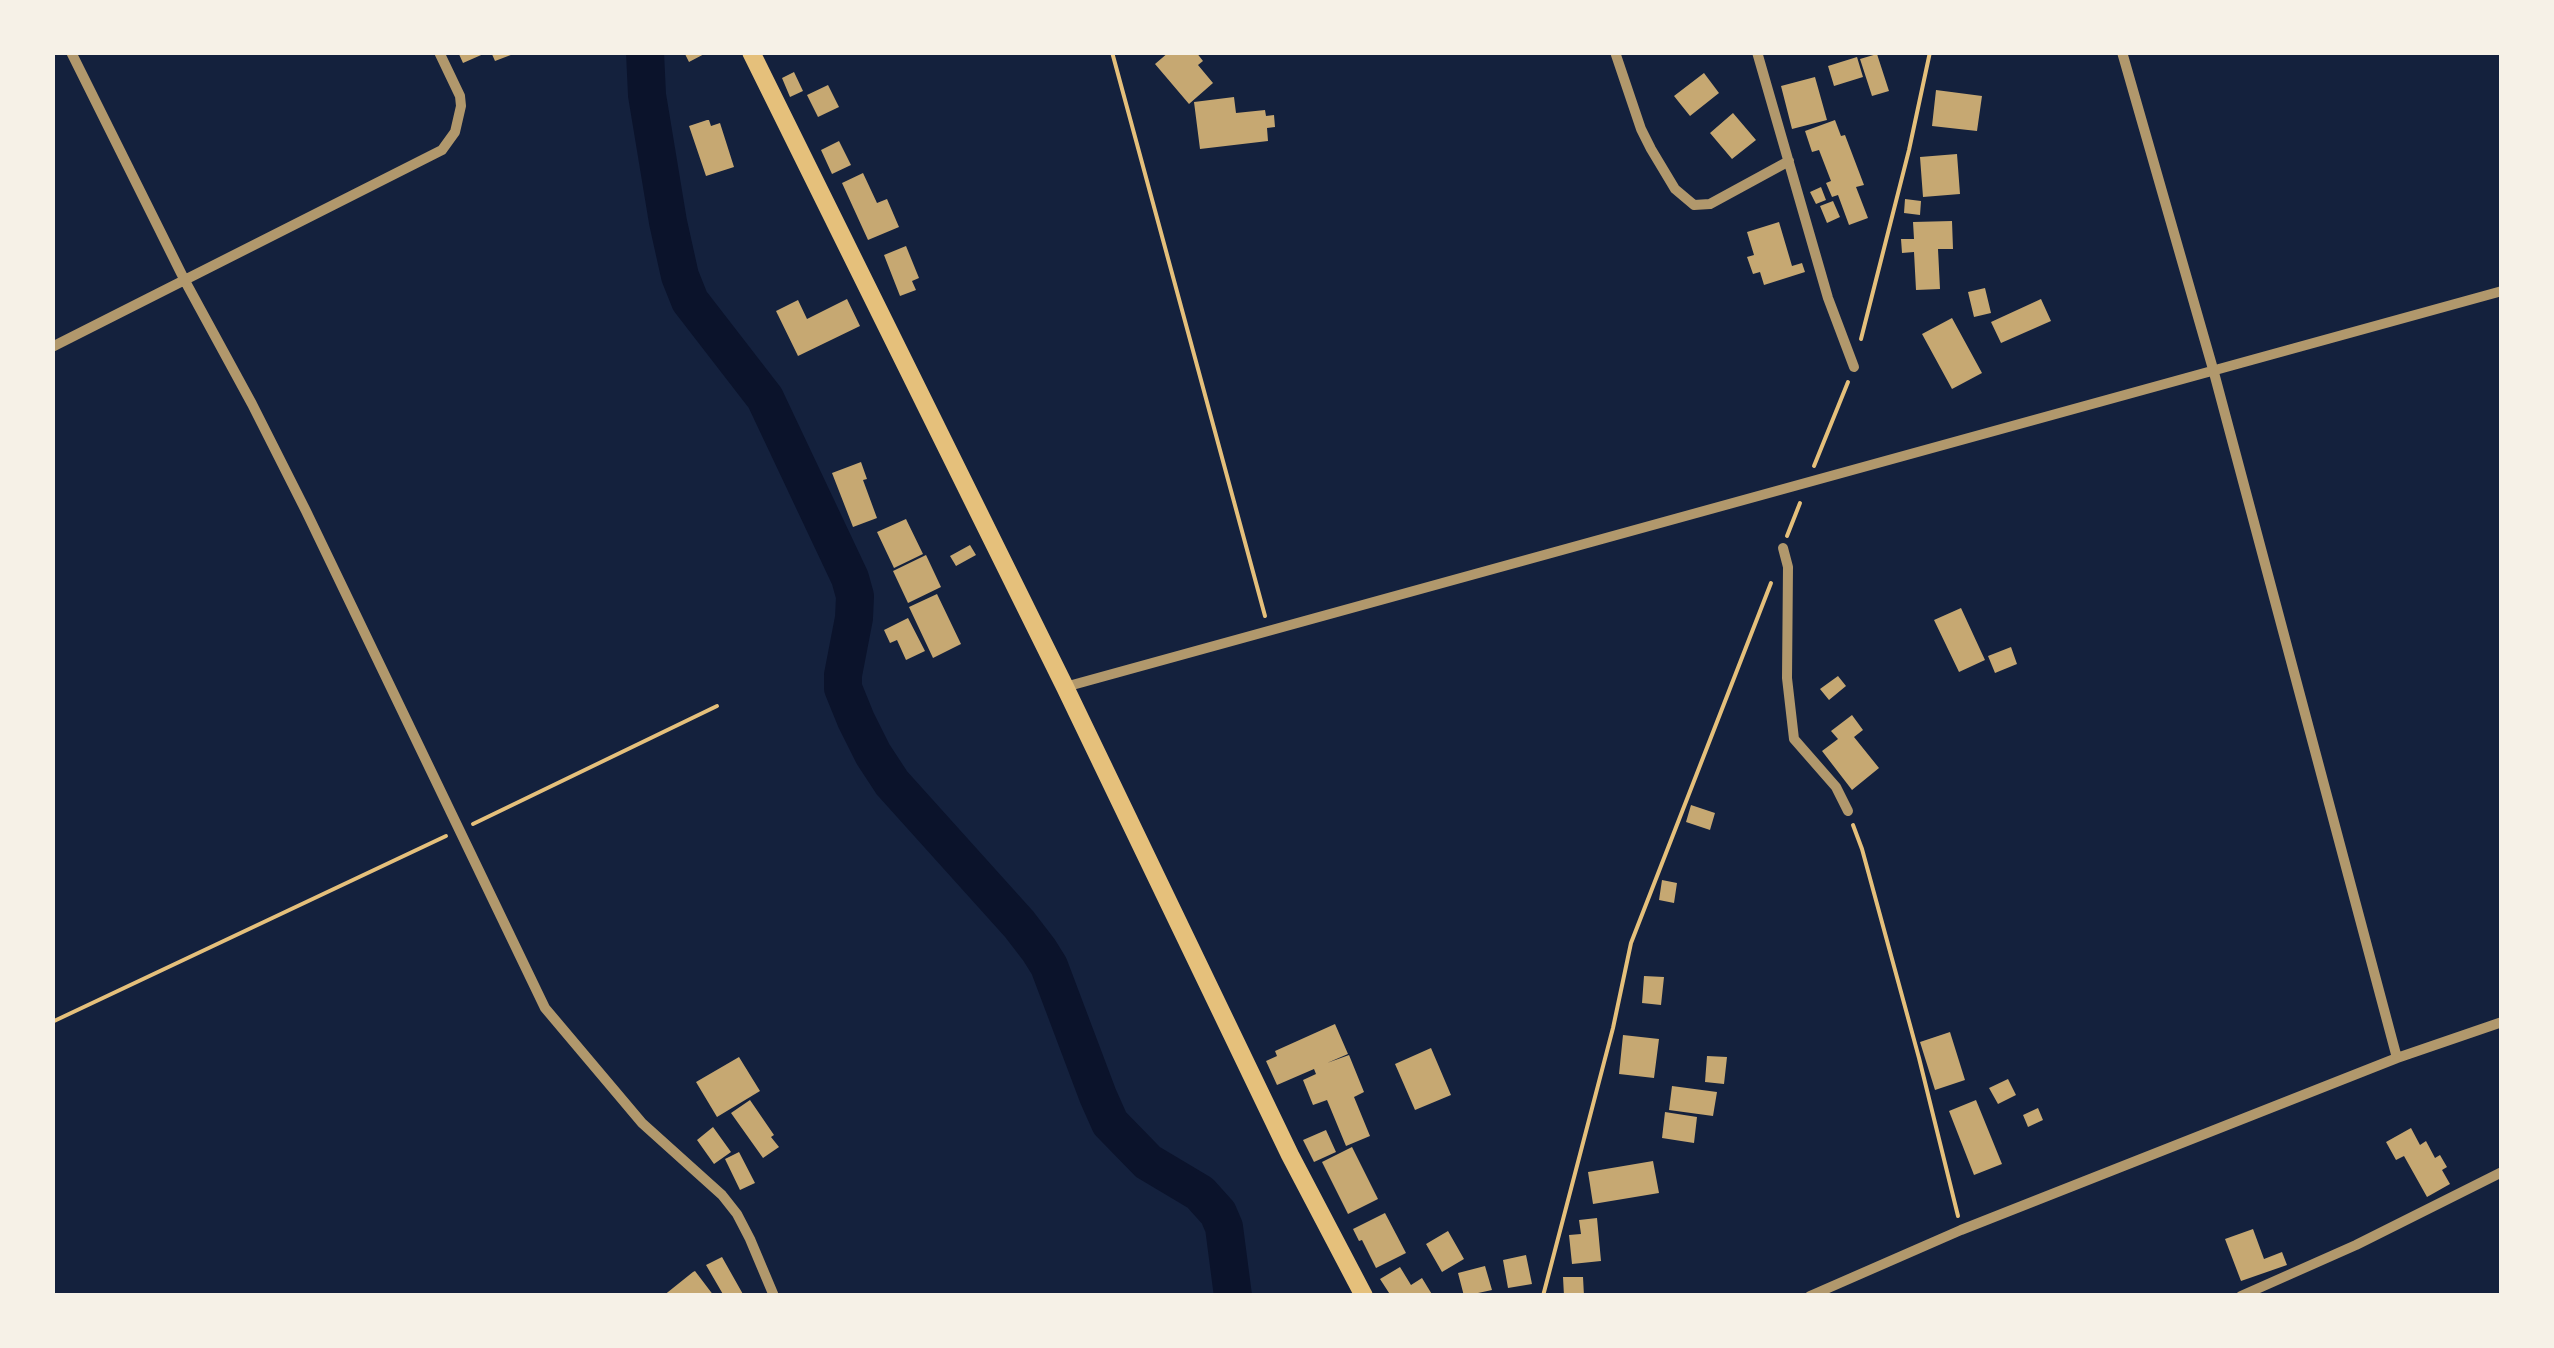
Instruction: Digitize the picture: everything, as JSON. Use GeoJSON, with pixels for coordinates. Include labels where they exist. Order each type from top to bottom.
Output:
{"type":"FeatureCollection","features":[{"type":"Feature","properties":{"kind":"main road"},"geometry":{"type":"LineString","coordinates":[[750,52],[1065,687],[1290,1154],[1364,1296]]}},
{"type":"Feature","properties":{"kind":"street"},"geometry":{"type":"LineString","coordinates":[[71,52],[306,511],[545,1008],[642,1124],[737,1214],[774,1296]]}},
{"type":"Feature","properties":{"kind":"street"},"geometry":{"type":"LineString","coordinates":[[52,347],[442,150],[456,132],[461,106],[439,52]]}},
{"type":"Feature","properties":{"kind":"street"},"geometry":{"type":"LineString","coordinates":[[1615,52],[1651,149],[1675,188],[1694,205],[1710,204],[1788,161]]}},
{"type":"Feature","properties":{"kind":"street"},"geometry":{"type":"LineString","coordinates":[[1757,52],[1828,298],[1854,367]]}},
{"type":"Feature","properties":{"kind":"street"},"geometry":{"type":"LineString","coordinates":[[2122,52],[2213,370],[2397,1058]]}},
{"type":"Feature","properties":{"kind":"street"},"geometry":{"type":"LineString","coordinates":[[1065,687],[2502,292]]}},
{"type":"Feature","properties":{"kind":"street"},"geometry":{"type":"LineString","coordinates":[[1783,548],[1788,567],[1786,678],[1794,739],[1836,787],[1848,811]]}},
{"type":"Feature","properties":{"kind":"street"},"geometry":{"type":"LineString","coordinates":[[1810,1296],[1961,1230],[2397,1058],[2502,1022]]}},
{"type":"Feature","properties":{"kind":"street"},"geometry":{"type":"LineString","coordinates":[[2241,1296],[2356,1245],[2502,1172]]}},
{"type":"Feature","properties":{"kind":"path"},"geometry":{"type":"LineString","coordinates":[[1112,52],[1269,630]]}},
{"type":"Feature","properties":{"kind":"path"},"geometry":{"type":"LineString","coordinates":[[1783,548],[1854,367],[1930,52]]}},
{"type":"Feature","properties":{"kind":"path"},"geometry":{"type":"LineString","coordinates":[[1543,1296],[1632,943],[1771,583]]}},
{"type":"Feature","properties":{"kind":"path"},"geometry":{"type":"LineString","coordinates":[[52,1022],[717,706]]}},
{"type":"Feature","properties":{"kind":"path"},"geometry":{"type":"LineString","coordinates":[[1848,811],[1914,1039],[1961,1230]]}},
{"type":"Feature","properties":{"kind":"building"},"geometry":{"type":"Polygon","coordinates":[[[458,52],[488,52],[463,63],[458,52]]]}},
{"type":"Feature","properties":{"kind":"building"},"geometry":{"type":"Polygon","coordinates":[[[491,52],[516,52],[516,53],[495,61],[491,52]]]}},
{"type":"Feature","properties":{"kind":"building"},"geometry":{"type":"Polygon","coordinates":[[[684,52],[708,52],[689,62],[684,52]]]}},
{"type":"Feature","properties":{"kind":"building"},"geometry":{"type":"Polygon","coordinates":[[[1169,52],[1196,52],[1203,61],[1198,65],[1213,83],[1189,104],[1155,64],[1169,52]]]}},
{"type":"Feature","properties":{"kind":"building"},"geometry":{"type":"Polygon","coordinates":[[[1877,54],[1889,91],[1872,96],[1860,59],[1877,54]]]}},
{"type":"Feature","properties":{"kind":"building"},"geometry":{"type":"Polygon","coordinates":[[[1857,57],[1863,77],[1834,86],[1828,66],[1857,57]]]}},
{"type":"Feature","properties":{"kind":"building"},"geometry":{"type":"Polygon","coordinates":[[[794,72],[803,91],[790,97],[782,78],[794,72]]]}},
{"type":"Feature","properties":{"kind":"building"},"geometry":{"type":"Polygon","coordinates":[[[1704,73],[1719,93],[1690,116],[1674,96],[1704,73]]]}},
{"type":"Feature","properties":{"kind":"building"},"geometry":{"type":"Polygon","coordinates":[[[1815,77],[1827,120],[1792,129],[1781,86],[1815,77]]]}},
{"type":"Feature","properties":{"kind":"building"},"geometry":{"type":"Polygon","coordinates":[[[828,85],[839,107],[818,117],[807,95],[828,85]]]}},
{"type":"Feature","properties":{"kind":"building"},"geometry":{"type":"Polygon","coordinates":[[[1936,90],[1982,96],[1977,131],[1932,126],[1936,90]]]}},
{"type":"Feature","properties":{"kind":"building"},"geometry":{"type":"Polygon","coordinates":[[[1234,97],[1236,113],[1265,110],[1266,116],[1274,115],[1275,127],[1267,128],[1268,141],[1200,149],[1194,102],[1234,97]]]}},
{"type":"Feature","properties":{"kind":"building"},"geometry":{"type":"Polygon","coordinates":[[[1733,113],[1756,140],[1732,159],[1710,133],[1733,113]]]}},
{"type":"Feature","properties":{"kind":"building"},"geometry":{"type":"Polygon","coordinates":[[[709,120],[711,126],[720,123],[734,167],[706,176],[689,126],[709,120]]]}},
{"type":"Feature","properties":{"kind":"building"},"geometry":{"type":"Polygon","coordinates":[[[1835,120],[1841,136],[1845,135],[1864,185],[1856,187],[1868,218],[1849,225],[1838,195],[1832,197],[1826,183],[1831,181],[1819,150],[1812,152],[1805,131],[1835,120]]]}},
{"type":"Feature","properties":{"kind":"building"},"geometry":{"type":"Polygon","coordinates":[[[839,141],[851,165],[832,174],[821,150],[839,141]]]}},
{"type":"Feature","properties":{"kind":"building"},"geometry":{"type":"Polygon","coordinates":[[[1957,154],[1960,194],[1923,197],[1920,157],[1957,154]]]}},
{"type":"Feature","properties":{"kind":"building"},"geometry":{"type":"Polygon","coordinates":[[[863,173],[877,203],[887,199],[899,227],[868,240],[842,183],[863,173]]]}},
{"type":"Feature","properties":{"kind":"building"},"geometry":{"type":"Polygon","coordinates":[[[1821,187],[1826,200],[1816,204],[1810,192],[1821,187]]]}},
{"type":"Feature","properties":{"kind":"building"},"geometry":{"type":"Polygon","coordinates":[[[1905,199],[1921,201],[1920,215],[1904,213],[1905,199]]]}},
{"type":"Feature","properties":{"kind":"building"},"geometry":{"type":"Polygon","coordinates":[[[1833,201],[1840,217],[1827,223],[1820,206],[1833,201]]]}},
{"type":"Feature","properties":{"kind":"building"},"geometry":{"type":"Polygon","coordinates":[[[1952,221],[1953,249],[1938,249],[1940,289],[1916,290],[1914,252],[1902,253],[1901,239],[1914,239],[1913,222],[1952,221]]]}},
{"type":"Feature","properties":{"kind":"building"},"geometry":{"type":"Polygon","coordinates":[[[1779,222],[1792,266],[1802,263],[1805,272],[1764,285],[1760,272],[1753,274],[1747,257],[1754,255],[1747,232],[1779,222]]]}},
{"type":"Feature","properties":{"kind":"building"},"geometry":{"type":"Polygon","coordinates":[[[906,246],[919,278],[912,281],[916,290],[900,296],[884,255],[906,246]]]}},
{"type":"Feature","properties":{"kind":"building"},"geometry":{"type":"Polygon","coordinates":[[[1985,288],[1991,313],[1974,317],[1968,292],[1985,288]]]}},
{"type":"Feature","properties":{"kind":"building"},"geometry":{"type":"Polygon","coordinates":[[[847,299],[860,326],[798,356],[776,311],[798,300],[807,319],[847,299]]]}},
{"type":"Feature","properties":{"kind":"building"},"geometry":{"type":"Polygon","coordinates":[[[2041,299],[2051,321],[2001,343],[1991,322],[2041,299]]]}},
{"type":"Feature","properties":{"kind":"building"},"geometry":{"type":"Polygon","coordinates":[[[1952,318],[1982,373],[1952,389],[1922,334],[1952,318]]]}},
{"type":"Feature","properties":{"kind":"building"},"geometry":{"type":"Polygon","coordinates":[[[861,462],[867,479],[863,480],[877,518],[853,527],[832,473],[861,462]]]}},
{"type":"Feature","properties":{"kind":"building"},"geometry":{"type":"Polygon","coordinates":[[[906,519],[923,554],[894,568],[877,532],[906,519]]]}},
{"type":"Feature","properties":{"kind":"building"},"geometry":{"type":"Polygon","coordinates":[[[970,545],[976,555],[956,566],[950,556],[970,545]]]}},
{"type":"Feature","properties":{"kind":"building"},"geometry":{"type":"Polygon","coordinates":[[[926,555],[941,587],[908,603],[893,571],[926,555]]]}},
{"type":"Feature","properties":{"kind":"building"},"geometry":{"type":"Polygon","coordinates":[[[937,594],[961,644],[933,658],[909,607],[937,594]]]}},
{"type":"Feature","properties":{"kind":"building"},"geometry":{"type":"Polygon","coordinates":[[[1961,608],[1985,660],[1959,672],[1934,620],[1961,608]]]}},
{"type":"Feature","properties":{"kind":"building"},"geometry":{"type":"Polygon","coordinates":[[[908,618],[925,651],[906,660],[897,640],[890,643],[884,630],[908,618]]]}},
{"type":"Feature","properties":{"kind":"building"},"geometry":{"type":"Polygon","coordinates":[[[2011,647],[2017,664],[1995,673],[1988,656],[2011,647]]]}},
{"type":"Feature","properties":{"kind":"building"},"geometry":{"type":"Polygon","coordinates":[[[1838,676],[1846,686],[1829,700],[1820,689],[1838,676]]]}},
{"type":"Feature","properties":{"kind":"building"},"geometry":{"type":"Polygon","coordinates":[[[1852,715],[1863,730],[1854,737],[1879,768],[1852,790],[1822,751],[1838,739],[1831,731],[1852,715]]]}},
{"type":"Feature","properties":{"kind":"building"},"geometry":{"type":"Polygon","coordinates":[[[1691,805],[1715,813],[1710,830],[1686,822],[1691,805]]]}},
{"type":"Feature","properties":{"kind":"building"},"geometry":{"type":"Polygon","coordinates":[[[1662,880],[1677,883],[1674,903],[1659,900],[1662,880]]]}},
{"type":"Feature","properties":{"kind":"building"},"geometry":{"type":"Polygon","coordinates":[[[1644,976],[1664,977],[1661,1005],[1642,1003],[1644,976]]]}},
{"type":"Feature","properties":{"kind":"building"},"geometry":{"type":"Polygon","coordinates":[[[1335,1024],[1348,1054],[1327,1063],[1349,1055],[1364,1092],[1354,1097],[1370,1136],[1346,1146],[1327,1100],[1313,1105],[1303,1080],[1316,1074],[1314,1069],[1277,1085],[1266,1061],[1277,1056],[1275,1051],[1335,1024]]]}},
{"type":"Feature","properties":{"kind":"building"},"geometry":{"type":"Polygon","coordinates":[[[1950,1032],[1965,1080],[1935,1090],[1920,1042],[1950,1032]]]}},
{"type":"Feature","properties":{"kind":"building"},"geometry":{"type":"Polygon","coordinates":[[[1623,1035],[1659,1039],[1654,1078],[1619,1074],[1623,1035]]]}},
{"type":"Feature","properties":{"kind":"building"},"geometry":{"type":"Polygon","coordinates":[[[1431,1048],[1451,1095],[1415,1110],[1395,1064],[1431,1048]]]}},
{"type":"Feature","properties":{"kind":"building"},"geometry":{"type":"Polygon","coordinates":[[[1707,1056],[1727,1057],[1724,1084],[1705,1082],[1707,1056]]]}},
{"type":"Feature","properties":{"kind":"building"},"geometry":{"type":"Polygon","coordinates":[[[739,1057],[760,1091],[717,1117],[696,1082],[739,1057]]]}},
{"type":"Feature","properties":{"kind":"building"},"geometry":{"type":"Polygon","coordinates":[[[2008,1079],[2016,1095],[1998,1104],[1989,1088],[2008,1079]]]}},
{"type":"Feature","properties":{"kind":"building"},"geometry":{"type":"Polygon","coordinates":[[[1672,1086],[1717,1092],[1713,1116],[1669,1110],[1672,1086]]]}},
{"type":"Feature","properties":{"kind":"building"},"geometry":{"type":"Polygon","coordinates":[[[750,1100],[779,1147],[763,1158],[731,1113],[750,1100]]]}},
{"type":"Feature","properties":{"kind":"building"},"geometry":{"type":"Polygon","coordinates":[[[1976,1100],[2002,1164],[1974,1175],[1949,1111],[1976,1100]]]}},
{"type":"Feature","properties":{"kind":"building"},"geometry":{"type":"Polygon","coordinates":[[[2038,1108],[2043,1120],[2028,1127],[2023,1115],[2038,1108]]]}},
{"type":"Feature","properties":{"kind":"building"},"geometry":{"type":"Polygon","coordinates":[[[1665,1112],[1697,1117],[1694,1143],[1662,1138],[1665,1112]]]}},
{"type":"Feature","properties":{"kind":"building"},"geometry":{"type":"Polygon","coordinates":[[[713,1127],[731,1152],[714,1164],[697,1140],[713,1127]]]}},
{"type":"Feature","properties":{"kind":"building"},"geometry":{"type":"Polygon","coordinates":[[[2411,1128],[2420,1145],[2426,1141],[2435,1158],[2440,1155],[2447,1167],[2442,1170],[2450,1184],[2427,1197],[2404,1156],[2396,1160],[2386,1142],[2411,1128]]]}},
{"type":"Feature","properties":{"kind":"building"},"geometry":{"type":"Polygon","coordinates":[[[1326,1130],[1336,1152],[1314,1162],[1303,1140],[1326,1130]]]}},
{"type":"Feature","properties":{"kind":"building"},"geometry":{"type":"Polygon","coordinates":[[[1352,1147],[1378,1199],[1348,1214],[1322,1162],[1352,1147]]]}},
{"type":"Feature","properties":{"kind":"building"},"geometry":{"type":"Polygon","coordinates":[[[739,1152],[755,1183],[740,1190],[725,1159],[739,1152]]]}},
{"type":"Feature","properties":{"kind":"building"},"geometry":{"type":"Polygon","coordinates":[[[1653,1161],[1659,1193],[1593,1204],[1588,1172],[1653,1161]]]}},
{"type":"Feature","properties":{"kind":"building"},"geometry":{"type":"Polygon","coordinates":[[[1385,1213],[1406,1253],[1376,1268],[1353,1229],[1385,1213]]]}},
{"type":"Feature","properties":{"kind":"building"},"geometry":{"type":"Polygon","coordinates":[[[1597,1218],[1601,1261],[1572,1264],[1569,1235],[1581,1234],[1579,1220],[1597,1218]]]}},
{"type":"Feature","properties":{"kind":"building"},"geometry":{"type":"Polygon","coordinates":[[[2253,1229],[2264,1259],[2282,1252],[2287,1265],[2241,1281],[2225,1239],[2253,1229]]]}},
{"type":"Feature","properties":{"kind":"building"},"geometry":{"type":"Polygon","coordinates":[[[1448,1231],[1464,1259],[1442,1272],[1426,1244],[1448,1231]]]}},
{"type":"Feature","properties":{"kind":"building"},"geometry":{"type":"Polygon","coordinates":[[[1526,1255],[1532,1284],[1508,1288],[1503,1260],[1526,1255]]]}},
{"type":"Feature","properties":{"kind":"building"},"geometry":{"type":"Polygon","coordinates":[[[722,1257],[744,1296],[724,1296],[706,1265],[722,1257]]]}},
{"type":"Feature","properties":{"kind":"building"},"geometry":{"type":"Polygon","coordinates":[[[1485,1266],[1492,1290],[1464,1296],[1458,1273],[1485,1266]]]}},
{"type":"Feature","properties":{"kind":"building"},"geometry":{"type":"Polygon","coordinates":[[[1400,1267],[1411,1285],[1422,1278],[1433,1296],[1391,1296],[1380,1279],[1400,1267]]]}},
{"type":"Feature","properties":{"kind":"building"},"geometry":{"type":"Polygon","coordinates":[[[693,1272],[714,1296],[663,1296],[693,1272]]]}},
{"type":"Feature","properties":{"kind":"building"},"geometry":{"type":"Polygon","coordinates":[[[1563,1277],[1583,1277],[1584,1296],[1564,1296],[1563,1277]]]}},
{"type":"Feature","properties":{"kind":"waterway"},"geometry":{"type":"LineString","coordinates":[[645,52],[647,95],[680,276],[690,301],[765,398],[850,578],[855,596],[854,618],[843,688],[856,720],[892,783],[1039,950],[1049,966],[1110,1123],[1148,1162],[1200,1193],[1218,1213],[1224,1227],[1233,1296]]}}]}
